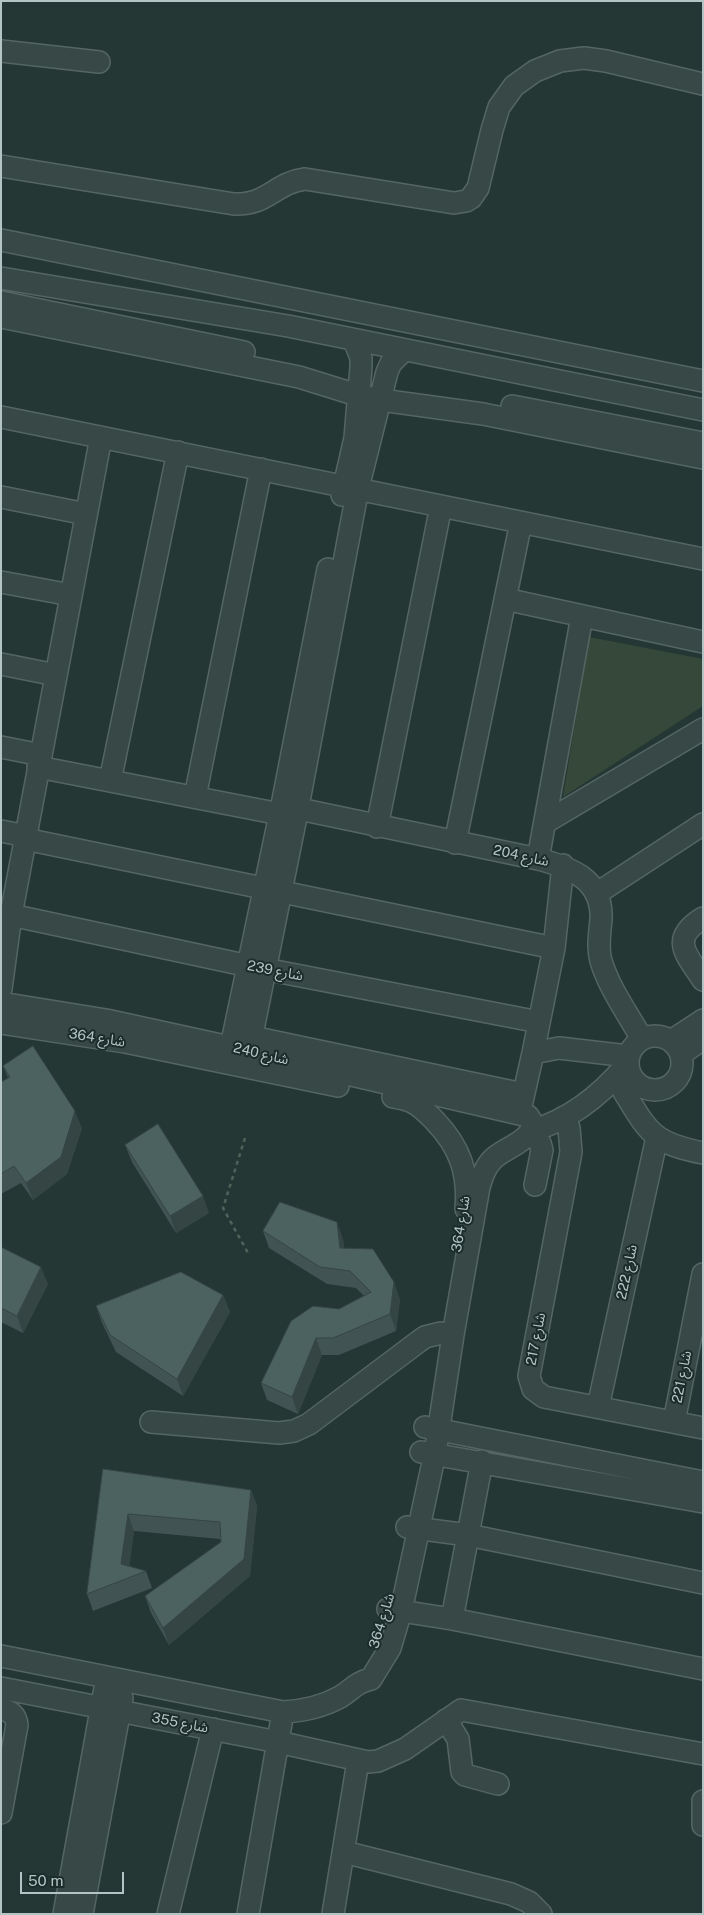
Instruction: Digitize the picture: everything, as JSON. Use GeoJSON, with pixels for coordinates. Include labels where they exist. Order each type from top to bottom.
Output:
{"type":"FeatureCollection","features":[{"type":"Feature","properties":{"kind":"street"},"geometry":{"type":"LineString","coordinates":[[1,51],[100,62]]}},
{"type":"Feature","properties":{"kind":"street"},"geometry":{"type":"LineString","coordinates":[[1,166],[234,204],[252,203],[261,200],[290,182],[305,179],[454,204],[471,198],[478,188],[499,106],[514,86],[535,70],[560,61],[589,58],[703,84]]}},
{"type":"Feature","properties":{"kind":"street"},"geometry":{"type":"LineString","coordinates":[[1,240],[703,381]]}},
{"type":"Feature","properties":{"kind":"street"},"geometry":{"type":"LineString","coordinates":[[1,278],[288,326],[703,410]]}},
{"type":"Feature","properties":{"kind":"street"},"geometry":{"type":"LineString","coordinates":[[1,302],[206,343],[358,388]]}},
{"type":"Feature","properties":{"kind":"street"},"geometry":{"type":"LineString","coordinates":[[1,317],[703,458]]}},
{"type":"Feature","properties":{"kind":"street"},"geometry":{"type":"LineString","coordinates":[[239,1050],[273,890],[287,809],[351,487],[361,358],[354,340]]}},
{"type":"Feature","properties":{"kind":"street"},"geometry":{"type":"LineString","coordinates":[[351,487],[390,363],[404,350]]}},
{"type":"Feature","properties":{"kind":"street"},"geometry":{"type":"LineString","coordinates":[[382,393],[486,401],[703,442]]}},
{"type":"Feature","properties":{"kind":"street"},"geometry":{"type":"LineString","coordinates":[[1,417],[703,558]]}},
{"type":"Feature","properties":{"kind":"street"},"geometry":{"type":"LineString","coordinates":[[101,437],[10,914],[1,990],[239,1050],[525,1114],[549,1126],[590,1102],[633,1090],[660,1090],[669,1086],[676,1080],[682,1063],[676,1047],[659,1036],[642,1038],[632,1048],[628,1060],[629,1074],[634,1082],[633,1090],[641,1120],[657,1137],[677,1148],[703,1153]]}},
{"type":"Feature","properties":{"kind":"street"},"geometry":{"type":"LineString","coordinates":[[110,781],[178,452]]}},
{"type":"Feature","properties":{"kind":"street"},"geometry":{"type":"LineString","coordinates":[[195,797],[261,469]]}},
{"type":"Feature","properties":{"kind":"street"},"geometry":{"type":"LineString","coordinates":[[1,497],[86,514]]}},
{"type":"Feature","properties":{"kind":"street"},"geometry":{"type":"LineString","coordinates":[[377,826],[441,506]]}},
{"type":"Feature","properties":{"kind":"street"},"geometry":{"type":"LineString","coordinates":[[455,842],[521,522]]}},
{"type":"Feature","properties":{"kind":"street"},"geometry":{"type":"LineString","coordinates":[[1,582],[71,596]]}},
{"type":"Feature","properties":{"kind":"street"},"geometry":{"type":"LineString","coordinates":[[505,599],[703,642]]}},
{"type":"Feature","properties":{"kind":"street"},"geometry":{"type":"LineString","coordinates":[[538,859],[582,616]]}},
{"type":"Feature","properties":{"kind":"street"},"geometry":{"type":"LineString","coordinates":[[1,664],[56,675]]}},
{"type":"Feature","properties":{"kind":"street"},"geometry":{"type":"LineString","coordinates":[[546,822],[703,729]]}},
{"type":"Feature","properties":{"kind":"street","name":"شارع 204"},"geometry":{"type":"LineString","coordinates":[[1,747],[40,761],[110,781],[195,797],[287,809],[564,865],[579,873],[596,894]]}},
{"type":"Feature","properties":{"kind":"street"},"geometry":{"type":"LineString","coordinates":[[642,1038],[604,969],[599,946],[600,904],[596,894],[703,824]]}},
{"type":"Feature","properties":{"kind":"street"},"geometry":{"type":"LineString","coordinates":[[1,831],[554,948]]}},
{"type":"Feature","properties":{"kind":"street"},"geometry":{"type":"LineString","coordinates":[[535,1185],[542,1150],[525,1114],[533,1053],[554,948],[564,865]]}},
{"type":"Feature","properties":{"kind":"street","name":"شارع 239"},"geometry":{"type":"LineString","coordinates":[[10,914],[257,967],[539,1022]]}},
{"type":"Feature","properties":{"kind":"street"},"geometry":{"type":"LineString","coordinates":[[703,918],[687,930],[683,946],[703,980]]}},
{"type":"Feature","properties":{"kind":"street","name":"شارع 240"},"geometry":{"type":"LineString","coordinates":[[1,1003],[106,1020],[239,1050]]}},
{"type":"Feature","properties":{"kind":"street"},"geometry":{"type":"LineString","coordinates":[[676,1047],[703,1020]]}},
{"type":"Feature","properties":{"kind":"street","name":"شارع 364"},"geometry":{"type":"LineString","coordinates":[[1,1023],[125,1042],[239,1050],[410,1101],[421,1107],[448,1134],[459,1155],[467,1188],[466,1208],[441,1333],[428,1452],[395,1610],[358,1682],[341,1696],[321,1706],[300,1711],[283,1712],[1,1656]]}},
{"type":"Feature","properties":{"kind":"street"},"geometry":{"type":"LineString","coordinates":[[676,1047],[703,1039]]}},
{"type":"Feature","properties":{"kind":"street"},"geometry":{"type":"LineString","coordinates":[[533,1053],[559,1048],[628,1060]]}},
{"type":"Feature","properties":{"kind":"street"},"geometry":{"type":"LineString","coordinates":[[590,1102],[628,1060]]}},
{"type":"Feature","properties":{"kind":"street","name":"شارع 364"},"geometry":{"type":"LineString","coordinates":[[431,1428],[479,1187],[485,1169],[493,1159],[527,1137],[525,1114]]}},
{"type":"Feature","properties":{"kind":"street","name":"شارع 217"},"geometry":{"type":"LineString","coordinates":[[564,1117],[570,1134],[571,1152],[530,1383],[533,1389],[544,1397],[703,1428]]}},
{"type":"Feature","properties":{"kind":"street","name":"شارع 222"},"geometry":{"type":"LineString","coordinates":[[598,1407],[657,1137]]}},
{"type":"Feature","properties":{"kind":"street","name":"شارع 221"},"geometry":{"type":"LineString","coordinates":[[674,1422],[703,1274]]}},
{"type":"Feature","properties":{"kind":"street"},"geometry":{"type":"LineString","coordinates":[[151,1422],[279,1433],[294,1431],[309,1424],[425,1337],[441,1333]]}},
{"type":"Feature","properties":{"kind":"street"},"geometry":{"type":"LineString","coordinates":[[431,1428],[703,1482]]}},
{"type":"Feature","properties":{"kind":"street"},"geometry":{"type":"LineString","coordinates":[[428,1452],[703,1502]]}},
{"type":"Feature","properties":{"kind":"street"},"geometry":{"type":"LineString","coordinates":[[452,1619],[482,1461]]}},
{"type":"Feature","properties":{"kind":"street"},"geometry":{"type":"LineString","coordinates":[[412,1528],[468,1535],[703,1583]]}},
{"type":"Feature","properties":{"kind":"street"},"geometry":{"type":"LineString","coordinates":[[395,1610],[452,1619],[703,1669]]}},
{"type":"Feature","properties":{"kind":"street"},"geometry":{"type":"LineString","coordinates":[[64,1914],[116,1678]]}},
{"type":"Feature","properties":{"kind":"street","name":"شارع 355"},"geometry":{"type":"LineString","coordinates":[[1,1688],[278,1742],[358,1761],[378,1761],[392,1756],[457,1712],[466,1711],[703,1754]]}},
{"type":"Feature","properties":{"kind":"street"},"geometry":{"type":"LineString","coordinates":[[1,1709],[9,1711],[14,1716],[17,1725],[1,1813]]}},
{"type":"Feature","properties":{"kind":"street"},"geometry":{"type":"LineString","coordinates":[[82,1914],[110,1709]]}},
{"type":"Feature","properties":{"kind":"street"},"geometry":{"type":"LineString","coordinates":[[248,1914],[283,1712]]}},
{"type":"Feature","properties":{"kind":"street"},"geometry":{"type":"LineString","coordinates":[[446,1720],[458,1739],[462,1772],[465,1776],[498,1784]]}},
{"type":"Feature","properties":{"kind":"street"},"geometry":{"type":"LineString","coordinates":[[168,1914],[213,1730]]}},
{"type":"Feature","properties":{"kind":"street"},"geometry":{"type":"LineString","coordinates":[[333,1914],[358,1761]]}},
{"type":"Feature","properties":{"kind":"street"},"geometry":{"type":"LineString","coordinates":[[703,1801],[703,1824]]}},
{"type":"Feature","properties":{"kind":"street"},"geometry":{"type":"LineString","coordinates":[[344,1852],[511,1894],[529,1902],[541,1914]]}},
{"type":"Feature","properties":{"kind":"path"},"geometry":{"type":"LineString","coordinates":[[245,1138],[223,1208],[248,1253]]}},
{"type":"Feature","properties":{"kind":"green space"},"geometry":{"type":"Polygon","coordinates":[[[589,637],[703,659],[703,706],[563,797],[589,637]]]}},
{"type":"Feature","properties":{"kind":"building"},"geometry":{"type":"Polygon","coordinates":[[[33,1046],[75,1111],[61,1157],[26,1183],[14,1166],[1,1174],[1,1082],[10,1077],[3,1066],[33,1046]]]}},
{"type":"Feature","properties":{"kind":"building"},"geometry":{"type":"Polygon","coordinates":[[[158,1124],[203,1196],[170,1216],[125,1145],[158,1124]]]}},
{"type":"Feature","properties":{"kind":"building"},"geometry":{"type":"Polygon","coordinates":[[[280,1202],[337,1222],[340,1248],[373,1249],[394,1282],[390,1314],[333,1338],[316,1338],[292,1397],[261,1383],[291,1321],[313,1306],[339,1309],[371,1292],[350,1271],[320,1267],[263,1231],[280,1202]]]}},
{"type":"Feature","properties":{"kind":"building"},"geometry":{"type":"Polygon","coordinates":[[[1,1247],[41,1267],[17,1316],[1,1308],[1,1247]]]}},
{"type":"Feature","properties":{"kind":"building"},"geometry":{"type":"Polygon","coordinates":[[[181,1272],[223,1295],[177,1379],[110,1335],[96,1306],[181,1272]]]}},
{"type":"Feature","properties":{"kind":"building"},"geometry":{"type":"Polygon","coordinates":[[[103,1469],[251,1490],[244,1559],[163,1628],[145,1596],[221,1542],[220,1522],[128,1514],[121,1564],[146,1571],[87,1594],[103,1469]]]}}]}
